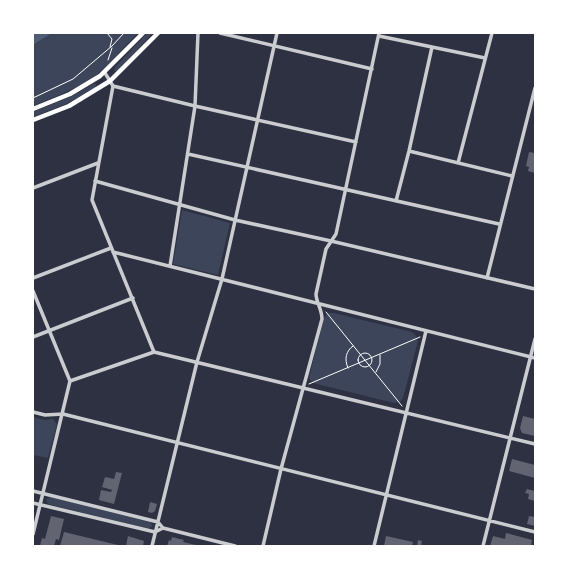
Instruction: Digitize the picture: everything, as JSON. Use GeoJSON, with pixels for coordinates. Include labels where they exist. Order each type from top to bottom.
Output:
{"type":"FeatureCollection","features":[{"type":"Feature","properties":{"kind":"main road"},"geometry":{"type":"LineString","coordinates":[[33,109],[70,94],[105,73],[143,33]]}},
{"type":"Feature","properties":{"kind":"main road"},"geometry":{"type":"LineString","coordinates":[[33,120],[69,106],[110,81],[158,33]]}},
{"type":"Feature","properties":{"kind":"street"},"geometry":{"type":"LineString","coordinates":[[170,266],[195,106],[198,33]]}},
{"type":"Feature","properties":{"kind":"street"},"geometry":{"type":"LineString","coordinates":[[220,33],[372,69]]}},
{"type":"Feature","properties":{"kind":"street"},"geometry":{"type":"LineString","coordinates":[[152,546],[197,362],[222,279],[277,33]]}},
{"type":"Feature","properties":{"kind":"street"},"geometry":{"type":"LineString","coordinates":[[458,163],[492,33]]}},
{"type":"Feature","properties":{"kind":"street"},"geometry":{"type":"LineString","coordinates":[[263,546],[281,469],[322,319],[322,312],[316,294],[326,249],[336,234],[379,34],[485,58]]}},
{"type":"Feature","properties":{"kind":"street"},"geometry":{"type":"LineString","coordinates":[[396,201],[409,151],[432,47]]}},
{"type":"Feature","properties":{"kind":"street"},"geometry":{"type":"LineString","coordinates":[[105,73],[113,86],[92,200],[154,352]]}},
{"type":"Feature","properties":{"kind":"street"},"geometry":{"type":"LineString","coordinates":[[113,86],[356,142]]}},
{"type":"Feature","properties":{"kind":"street"},"geometry":{"type":"LineString","coordinates":[[487,278],[535,88]]}},
{"type":"Feature","properties":{"kind":"street"},"geometry":{"type":"LineString","coordinates":[[409,151],[512,176]]}},
{"type":"Feature","properties":{"kind":"street"},"geometry":{"type":"LineString","coordinates":[[188,154],[500,224]]}},
{"type":"Feature","properties":{"kind":"street"},"geometry":{"type":"LineString","coordinates":[[33,188],[98,163]]}},
{"type":"Feature","properties":{"kind":"street"},"geometry":{"type":"LineString","coordinates":[[95,181],[235,220],[535,289]]}},
{"type":"Feature","properties":{"kind":"street"},"geometry":{"type":"LineString","coordinates":[[33,278],[111,248]]}},
{"type":"Feature","properties":{"kind":"street"},"geometry":{"type":"LineString","coordinates":[[113,252],[319,304],[426,333],[533,357]]}},
{"type":"Feature","properties":{"kind":"street"},"geometry":{"type":"LineString","coordinates":[[33,291],[70,381],[33,534]]}},
{"type":"Feature","properties":{"kind":"street"},"geometry":{"type":"LineString","coordinates":[[33,337],[133,298]]}},
{"type":"Feature","properties":{"kind":"street"},"geometry":{"type":"LineString","coordinates":[[374,546],[426,333]]}},
{"type":"Feature","properties":{"kind":"street"},"geometry":{"type":"LineString","coordinates":[[483,546],[510,438],[533,357],[535,339]]}},
{"type":"Feature","properties":{"kind":"street"},"geometry":{"type":"LineString","coordinates":[[70,381],[154,352],[535,444]]}},
{"type":"Feature","properties":{"kind":"street"},"geometry":{"type":"LineString","coordinates":[[33,412],[45,415],[63,414],[386,496],[535,532]]}},
{"type":"Feature","properties":{"kind":"street"},"geometry":{"type":"LineString","coordinates":[[33,491],[158,522],[163,528],[235,546]]}},
{"type":"Feature","properties":{"kind":"street"},"geometry":{"type":"LineString","coordinates":[[33,503],[155,532],[163,528]]}},
{"type":"Feature","properties":{"kind":"path"},"geometry":{"type":"LineString","coordinates":[[107,33],[112,39],[110,48]]}},
{"type":"Feature","properties":{"kind":"path"},"geometry":{"type":"LineString","coordinates":[[33,98],[73,79],[110,48],[124,33]]}},
{"type":"Feature","properties":{"kind":"path"},"geometry":{"type":"LineString","coordinates":[[110,67],[107,64],[112,46]]}},
{"type":"Feature","properties":{"kind":"path"},"geometry":{"type":"LineString","coordinates":[[319,304],[407,412]]}},
{"type":"Feature","properties":{"kind":"path"},"geometry":{"type":"LineString","coordinates":[[304,387],[426,333]]}},
{"type":"Feature","properties":{"kind":"path"},"geometry":{"type":"LineString","coordinates":[[348,368],[346,358],[347,352],[354,346]]}},
{"type":"Feature","properties":{"kind":"path"},"geometry":{"type":"LineString","coordinates":[[361,355],[367,354],[372,357]]}},
{"type":"Feature","properties":{"kind":"path"},"geometry":{"type":"LineString","coordinates":[[375,372],[380,364],[380,354]]}},
{"type":"Feature","properties":{"kind":"path"},"geometry":{"type":"LineString","coordinates":[[359,363],[361,355]]}},
{"type":"Feature","properties":{"kind":"path"},"geometry":{"type":"LineString","coordinates":[[370,366],[372,357]]}},
{"type":"Feature","properties":{"kind":"path"},"geometry":{"type":"LineString","coordinates":[[359,363],[365,367],[370,366]]}},
{"type":"Feature","properties":{"kind":"shaded area"},"geometry":{"type":"Polygon","coordinates":[[[33,33],[52,33],[33,45],[33,33]]]}},
{"type":"Feature","properties":{"kind":"shaded area"},"geometry":{"type":"Polygon","coordinates":[[[52,33],[138,33],[109,64],[89,80],[33,106],[33,45],[52,33]]]}},
{"type":"Feature","properties":{"kind":"shaded area"},"geometry":{"type":"Polygon","coordinates":[[[147,33],[153,33],[119,70],[114,71],[115,67],[147,33]]]}},
{"type":"Feature","properties":{"kind":"shaded area"},"geometry":{"type":"Polygon","coordinates":[[[95,83],[95,88],[66,104],[33,117],[33,112],[74,95],[95,83]]]}},
{"type":"Feature","properties":{"kind":"shaded area"},"geometry":{"type":"Polygon","coordinates":[[[182,210],[230,223],[218,275],[173,264],[182,210]]]}},
{"type":"Feature","properties":{"kind":"shaded area"},"geometry":{"type":"Polygon","coordinates":[[[328,313],[334,313],[412,332],[416,336],[418,341],[403,398],[400,402],[394,403],[313,383],[310,380],[309,377],[324,318],[328,313]]]}},
{"type":"Feature","properties":{"kind":"shaded area"},"geometry":{"type":"Polygon","coordinates":[[[33,417],[44,420],[53,419],[57,424],[48,458],[33,455],[33,417]]]}},
{"type":"Feature","properties":{"kind":"shaded area"},"geometry":{"type":"Polygon","coordinates":[[[51,497],[150,522],[153,526],[148,529],[48,504],[46,499],[51,497]]]}},
{"type":"Feature","properties":{"kind":"building"},"geometry":{"type":"Polygon","coordinates":[[[529,152],[535,153],[535,173],[528,171],[529,167],[526,166],[529,152]]]}},
{"type":"Feature","properties":{"kind":"building"},"geometry":{"type":"Polygon","coordinates":[[[523,416],[535,419],[535,436],[522,433],[520,428],[523,416]]]}},
{"type":"Feature","properties":{"kind":"building"},"geometry":{"type":"Polygon","coordinates":[[[512,459],[535,465],[535,478],[509,471],[512,459]]]}},
{"type":"Feature","properties":{"kind":"building"},"geometry":{"type":"Polygon","coordinates":[[[116,472],[122,473],[114,504],[99,500],[101,490],[111,492],[112,490],[102,487],[105,477],[114,479],[116,472]]]}},
{"type":"Feature","properties":{"kind":"building"},"geometry":{"type":"Polygon","coordinates":[[[527,489],[535,491],[535,501],[528,499],[529,494],[525,493],[527,489]]]}},
{"type":"Feature","properties":{"kind":"building"},"geometry":{"type":"Polygon","coordinates":[[[150,502],[157,504],[155,511],[152,513],[148,512],[150,502]]]}},
{"type":"Feature","properties":{"kind":"building"},"geometry":{"type":"Polygon","coordinates":[[[51,516],[64,519],[59,540],[56,539],[54,546],[40,546],[42,538],[45,539],[51,516]]]}},
{"type":"Feature","properties":{"kind":"building"},"geometry":{"type":"Polygon","coordinates":[[[529,516],[535,517],[535,526],[527,524],[529,516]]]}},
{"type":"Feature","properties":{"kind":"building"},"geometry":{"type":"Polygon","coordinates":[[[64,532],[118,545],[118,546],[60,546],[64,532]]]}},
{"type":"Feature","properties":{"kind":"building"},"geometry":{"type":"Polygon","coordinates":[[[506,533],[532,540],[531,546],[490,546],[493,536],[505,539],[506,533]]]}},
{"type":"Feature","properties":{"kind":"building"},"geometry":{"type":"Polygon","coordinates":[[[128,536],[144,541],[143,546],[126,546],[128,536]]]}},
{"type":"Feature","properties":{"kind":"building"},"geometry":{"type":"Polygon","coordinates":[[[386,536],[413,542],[412,546],[384,546],[386,536]]]}},
{"type":"Feature","properties":{"kind":"building"},"geometry":{"type":"Polygon","coordinates":[[[172,537],[184,540],[183,542],[200,546],[167,546],[172,537]]]}},
{"type":"Feature","properties":{"kind":"building"},"geometry":{"type":"Polygon","coordinates":[[[418,540],[422,541],[421,546],[417,546],[418,540]]]}}]}
